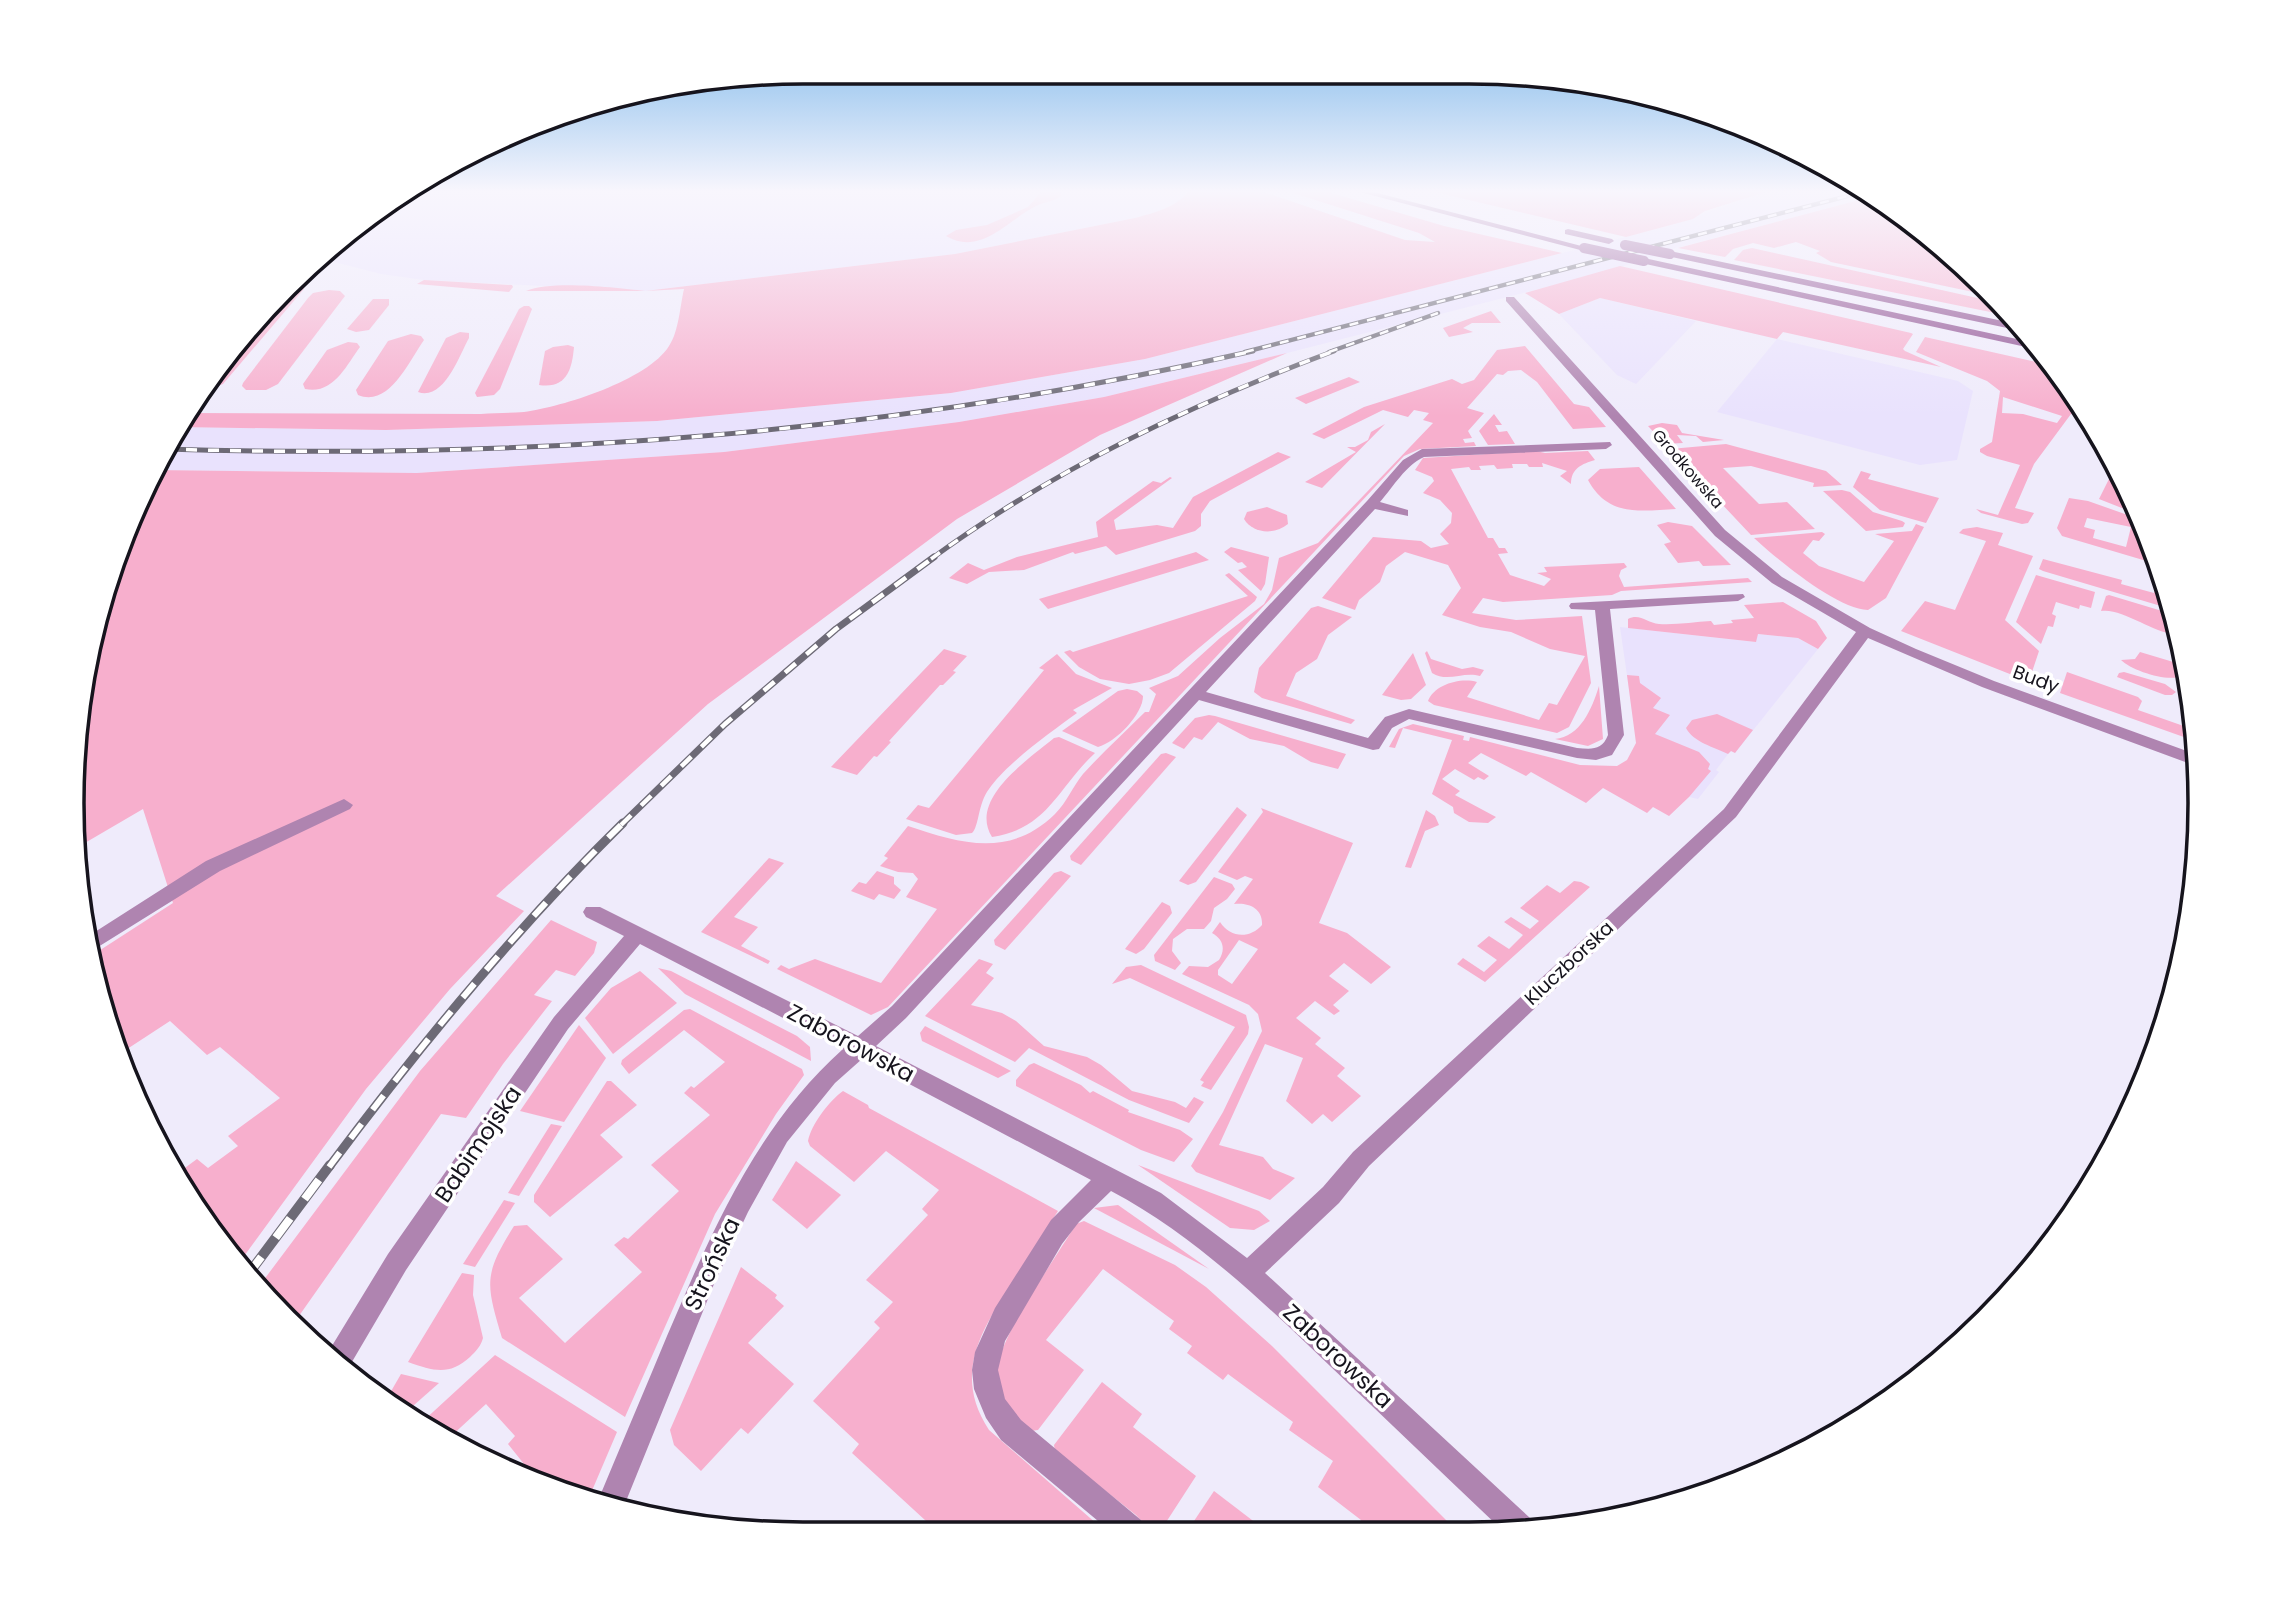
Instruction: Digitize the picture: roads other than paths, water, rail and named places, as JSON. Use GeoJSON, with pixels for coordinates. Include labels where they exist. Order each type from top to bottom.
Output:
{"type":"FeatureCollection","features":[{"type":"Feature","properties":{"kind":"main road"},"geometry":{"type":"LineString","coordinates":[[1667,266],[2022,343]]}},
{"type":"Feature","properties":{"kind":"main road"},"geometry":{"type":"LineString","coordinates":[[1727,266],[2005,324]]}},
{"type":"Feature","properties":{"kind":"street","name":"Grodkowska"},"geometry":{"type":"LineString","coordinates":[[1510,299],[1720,533],[1777,580],[1865,631]]}},
{"type":"Feature","properties":{"kind":"street","name":"Strońska"},"geometry":{"type":"LineString","coordinates":[[613,1497],[704,1279],[740,1204],[790,1119],[827,1077],[899,1012],[1197,694],[1372,504],[1395,474],[1422,453],[1606,445]]}},
{"type":"Feature","properties":{"kind":"street"},"geometry":{"type":"LineString","coordinates":[[1372,504],[1403,513]]}},
{"type":"Feature","properties":{"kind":"street"},"geometry":{"type":"LineString","coordinates":[[1576,606],[1738,597]]}},
{"type":"Feature","properties":{"kind":"street"},"geometry":{"type":"LineString","coordinates":[[1197,694],[1371,750],[1384,724],[1398,716],[1409,714],[1577,753],[1604,754],[1611,748],[1616,735],[1602,605]]}},
{"type":"Feature","properties":{"kind":"street","name":"Budy"},"geometry":{"type":"LineString","coordinates":[[1865,631],[1988,684],[2186,756]]}},
{"type":"Feature","properties":{"kind":"street","name":"Kluczborska"},"geometry":{"type":"LineString","coordinates":[[1248,1273],[1331,1195],[1361,1159],[1730,813],[1865,631]]}},
{"type":"Feature","properties":{"kind":"street"},"geometry":{"type":"LineString","coordinates":[[97,940],[214,866],[344,805]]}},
{"type":"Feature","properties":{"kind":"street","name":"Zaborowska"},"geometry":{"type":"LineString","coordinates":[[593,912],[784,1008],[1153,1201],[1248,1273],[1502,1521]]}},
{"type":"Feature","properties":{"kind":"street","name":"Babimojska"},"geometry":{"type":"LineString","coordinates":[[341,1354],[397,1262],[561,1023],[636,935]]}},
{"type":"Feature","properties":{"kind":"street"},"geometry":{"type":"LineString","coordinates":[[1108,1176],[1093,1197],[1064,1222],[990,1340],[984,1358],[983,1375],[987,1394],[996,1413],[1011,1430],[1120,1522]]}},
{"type":"Feature","properties":{"kind":"railway"},"geometry":{"type":"LineString","coordinates":[[1245,352],[1577,266]]}},
{"type":"Feature","properties":{"kind":"railway"},"geometry":{"type":"LineString","coordinates":[[1329,352],[1438,313]]}},
{"type":"Feature","properties":{"kind":"railway"},"geometry":{"type":"LineString","coordinates":[[177,449],[440,450],[576,445],[712,435],[982,403],[1253,351]]}},
{"type":"Feature","properties":{"kind":"railway"},"geometry":{"type":"LineString","coordinates":[[931,559],[1026,496],[1125,441],[1228,393],[1334,351]]}},
{"type":"Feature","properties":{"kind":"railway"},"geometry":{"type":"LineString","coordinates":[[622,824],[725,724],[836,629],[934,557]]}},
{"type":"Feature","properties":{"kind":"railway"},"geometry":{"type":"LineString","coordinates":[[329,1167],[470,989],[545,904],[622,824]]}},
{"type":"Feature","properties":{"kind":"railway"},"geometry":{"type":"LineString","coordinates":[[254,1267],[330,1165]]}}]}
